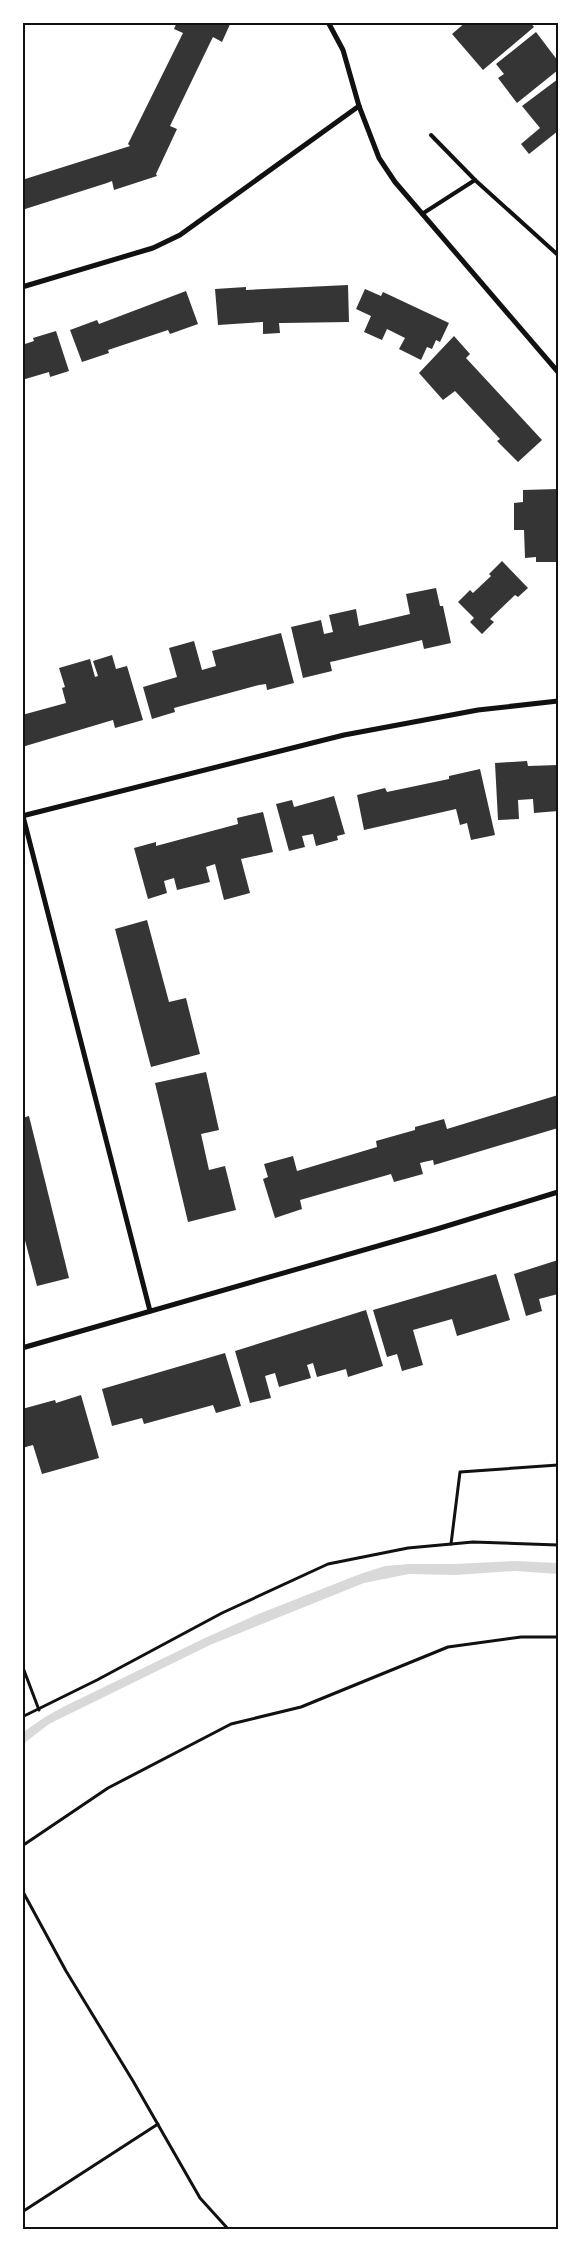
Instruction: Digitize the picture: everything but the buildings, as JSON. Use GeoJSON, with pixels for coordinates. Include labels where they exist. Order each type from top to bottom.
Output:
{"type":"FeatureCollection","features":[{"type":"Feature","properties":{"kind":"street"},"geometry":{"type":"LineString","coordinates":[[328,22],[343,50],[359,106],[379,158],[395,182],[558,372]]}},
{"type":"Feature","properties":{"kind":"street"},"geometry":{"type":"LineString","coordinates":[[22,287],[153,248],[180,235],[359,106]]}},
{"type":"Feature","properties":{"kind":"street"},"geometry":{"type":"LineString","coordinates":[[150,1311],[23,816],[344,735],[478,710],[558,701]]}},
{"type":"Feature","properties":{"kind":"street"},"geometry":{"type":"LineString","coordinates":[[22,1348],[558,1192]]}},
{"type":"Feature","properties":{"kind":"lane"},"geometry":{"type":"LineString","coordinates":[[431,136],[475,180],[558,254]]}},
{"type":"Feature","properties":{"kind":"lane"},"geometry":{"type":"LineString","coordinates":[[422,214],[475,180]]}},
{"type":"Feature","properties":{"kind":"path"},"geometry":{"type":"LineString","coordinates":[[451,1544],[460,1472],[558,1465]]}},
{"type":"Feature","properties":{"kind":"path"},"geometry":{"type":"LineString","coordinates":[[22,1717],[39,1710],[222,1613],[328,1564],[408,1548],[472,1542],[558,1545]]}},
{"type":"Feature","properties":{"kind":"path"},"geometry":{"type":"LineString","coordinates":[[22,1846],[108,1788],[231,1724],[301,1707],[448,1647],[521,1637],[558,1637]]}},
{"type":"Feature","properties":{"kind":"path"},"geometry":{"type":"LineString","coordinates":[[22,1665],[39,1710]]}},
{"type":"Feature","properties":{"kind":"path"},"geometry":{"type":"LineString","coordinates":[[22,1890],[66,1971],[200,2198],[229,2230]]}},
{"type":"Feature","properties":{"kind":"path"},"geometry":{"type":"LineString","coordinates":[[22,2212],[158,2124]]}},
{"type":"Feature","properties":{"kind":"shaded area"},"geometry":{"type":"Polygon","coordinates":[[[515,1561],[558,1563],[558,1574],[515,1571],[455,1575],[409,1574],[364,1583],[210,1645],[49,1724],[23,1744],[23,1734],[25,1731],[65,1706],[256,1615],[360,1574],[385,1566],[515,1561]]]}}]}
